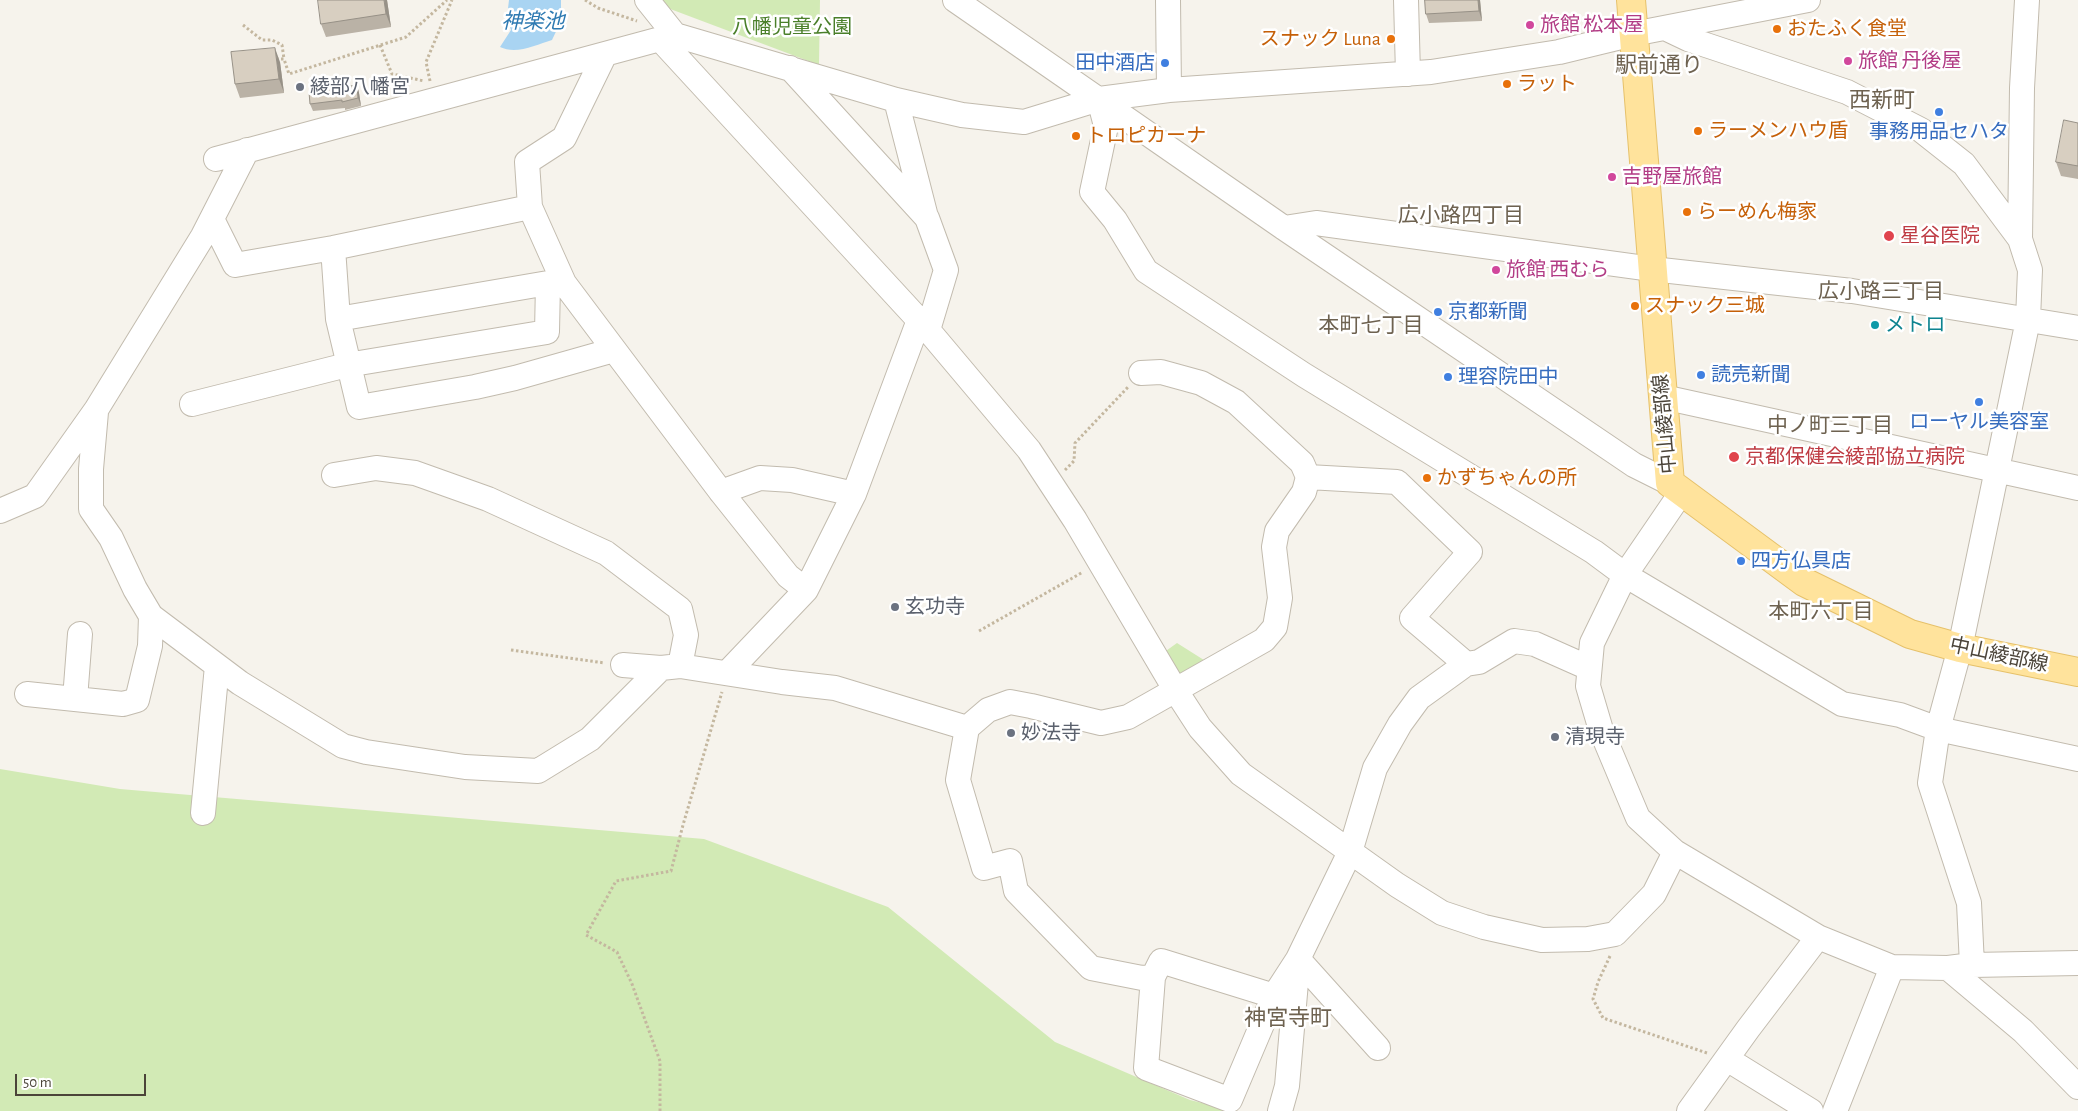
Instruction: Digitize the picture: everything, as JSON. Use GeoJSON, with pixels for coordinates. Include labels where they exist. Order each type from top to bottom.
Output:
{"type":"FeatureCollection","features":[{"type":"Feature","properties":{"kind":"main road","name":"中山綾部線"},"geometry":{"type":"LineString","coordinates":[[1631,0],[1662,397],[1675,488],[1804,582],[1910,634],[1960,648],[2078,672]]}},
{"type":"Feature","properties":{"kind":"street"},"geometry":{"type":"LineString","coordinates":[[647,0],[667,37],[923,325],[1029,450],[1100,562],[1200,728],[1241,774],[1396,884],[1442,913],[1484,928],[1542,940],[1588,939],[1615,934],[1654,894],[1675,852]]}},
{"type":"Feature","properties":{"kind":"street"},"geometry":{"type":"LineString","coordinates":[[955,0],[1284,228],[1634,465],[1675,488],[1625,575],[1592,643],[1588,686],[1601,730],[1638,818],[1675,852],[1818,937],[1892,967],[1948,968],[1972,965],[2078,964]]}},
{"type":"Feature","properties":{"kind":"street"},"geometry":{"type":"LineString","coordinates":[[1168,0],[1169,90]]}},
{"type":"Feature","properties":{"kind":"street"},"geometry":{"type":"LineString","coordinates":[[1406,0],[1408,74]]}},
{"type":"Feature","properties":{"kind":"street"},"geometry":{"type":"LineString","coordinates":[[216,159],[667,37],[789,67],[896,100],[962,115],[1024,122],[1099,99],[1169,90],[1431,72],[1559,52],[1633,34],[1808,0]]}},
{"type":"Feature","properties":{"kind":"street"},"geometry":{"type":"LineString","coordinates":[[1972,965],[1969,902],[1930,783],[1938,729],[1960,648],[2028,320],[2030,270],[2020,239],[2022,88],[2027,0]]}},
{"type":"Feature","properties":{"kind":"street"},"geometry":{"type":"LineString","coordinates":[[1666,28],[1688,39],[1847,92],[1921,130],[1964,164],[2020,239]]}},
{"type":"Feature","properties":{"kind":"street"},"geometry":{"type":"LineString","coordinates":[[604,54],[564,138],[527,162],[530,206],[556,283],[614,350],[721,492],[788,576],[806,590]]}},
{"type":"Feature","properties":{"kind":"street"},"geometry":{"type":"LineString","coordinates":[[789,67],[927,218]]}},
{"type":"Feature","properties":{"kind":"street"},"geometry":{"type":"LineString","coordinates":[[1099,99],[1106,126],[1092,192],[1115,220],[1146,271],[1304,376],[1594,552],[1625,575],[1842,704],[1900,715],[1938,729],[2078,759]]}},
{"type":"Feature","properties":{"kind":"street"},"geometry":{"type":"LineString","coordinates":[[728,672],[806,590],[854,494],[946,270],[927,218],[896,100]]}},
{"type":"Feature","properties":{"kind":"street"},"geometry":{"type":"LineString","coordinates":[[0,511],[35,496],[96,410],[212,219],[247,150]]}},
{"type":"Feature","properties":{"kind":"street"},"geometry":{"type":"LineString","coordinates":[[212,219],[235,265],[333,248],[530,206]]}},
{"type":"Feature","properties":{"kind":"street"},"geometry":{"type":"LineString","coordinates":[[1284,228],[1316,222],[1652,269],[1852,291],[2078,328]]}},
{"type":"Feature","properties":{"kind":"street"},"geometry":{"type":"LineString","coordinates":[[333,248],[338,320],[358,407],[476,387],[614,350]]}},
{"type":"Feature","properties":{"kind":"street"},"geometry":{"type":"LineString","coordinates":[[338,320],[556,283]]}},
{"type":"Feature","properties":{"kind":"street"},"geometry":{"type":"LineString","coordinates":[[192,404],[347,365],[547,332],[556,283]]}},
{"type":"Feature","properties":{"kind":"street"},"geometry":{"type":"LineString","coordinates":[[1141,373],[1161,372],[1201,383],[1236,402],[1302,463],[1308,477],[1304,492],[1277,531],[1274,547],[1280,598],[1275,627],[1264,640],[1128,717],[1101,723],[1010,702],[988,710],[967,728],[958,780],[984,868],[1010,861],[1016,891],[1091,968],[1142,978],[1153,976]]}},
{"type":"Feature","properties":{"kind":"street"},"geometry":{"type":"LineString","coordinates":[[1662,397],[2078,488]]}},
{"type":"Feature","properties":{"kind":"street"},"geometry":{"type":"LineString","coordinates":[[28,694],[123,704],[137,700],[150,646],[150,616],[111,538],[91,509],[91,469],[96,410]]}},
{"type":"Feature","properties":{"kind":"street"},"geometry":{"type":"LineString","coordinates":[[150,616],[240,684],[343,746],[366,752],[464,767],[538,771],[590,739],[670,667],[686,635],[680,608],[606,552],[488,499],[415,473],[376,468],[334,475]]}},
{"type":"Feature","properties":{"kind":"street"},"geometry":{"type":"LineString","coordinates":[[1308,477],[1397,482],[1470,552],[1412,618],[1466,664]]}},
{"type":"Feature","properties":{"kind":"street"},"geometry":{"type":"LineString","coordinates":[[721,492],[760,478],[792,480],[854,494]]}},
{"type":"Feature","properties":{"kind":"street"},"geometry":{"type":"LineString","coordinates":[[74,699],[80,634]]}},
{"type":"Feature","properties":{"kind":"street"},"geometry":{"type":"LineString","coordinates":[[1274,996],[1161,961],[1153,976],[1146,1068],[1230,1100],[1274,996],[1298,959],[1350,852],[1376,768],[1400,724],[1419,698],[1466,664],[1479,662],[1514,642],[1535,644],[1589,668]]}},
{"type":"Feature","properties":{"kind":"street"},"geometry":{"type":"LineString","coordinates":[[623,665],[728,672],[782,682],[835,688],[967,728]]}},
{"type":"Feature","properties":{"kind":"street"},"geometry":{"type":"LineString","coordinates":[[203,813],[217,666]]}},
{"type":"Feature","properties":{"kind":"street"},"geometry":{"type":"LineString","coordinates":[[1689,1111],[1818,937]]}},
{"type":"Feature","properties":{"kind":"street"},"geometry":{"type":"LineString","coordinates":[[1298,959],[1378,1048]]}},
{"type":"Feature","properties":{"kind":"street"},"geometry":{"type":"LineString","coordinates":[[1280,1111],[1287,1086],[1298,959]]}},
{"type":"Feature","properties":{"kind":"street"},"geometry":{"type":"LineString","coordinates":[[1835,1111],[1892,967]]}},
{"type":"Feature","properties":{"kind":"street"},"geometry":{"type":"LineString","coordinates":[[1948,968],[2023,1031],[2078,1087]]}},
{"type":"Feature","properties":{"kind":"street"},"geometry":{"type":"LineString","coordinates":[[1727,1059],[1811,1111]]}},
{"type":"Feature","properties":{"kind":"path"},"geometry":{"type":"LineString","coordinates":[[243,25],[262,40],[272,40],[282,45],[289,74],[406,37],[447,0]]}},
{"type":"Feature","properties":{"kind":"path"},"geometry":{"type":"LineString","coordinates":[[430,83],[426,62],[452,0]]}},
{"type":"Feature","properties":{"kind":"path"},"geometry":{"type":"LineString","coordinates":[[585,0],[598,8],[642,23]]}},
{"type":"Feature","properties":{"kind":"path"},"geometry":{"type":"LineString","coordinates":[[380,45],[392,74],[439,84]]}},
{"type":"Feature","properties":{"kind":"path"},"geometry":{"type":"LineString","coordinates":[[268,60],[284,59]]}},
{"type":"Feature","properties":{"kind":"path"},"geometry":{"type":"LineString","coordinates":[[1051,484],[1074,460],[1075,443],[1141,373]]}},
{"type":"Feature","properties":{"kind":"path"},"geometry":{"type":"LineString","coordinates":[[979,631],[1100,562]]}},
{"type":"Feature","properties":{"kind":"path"},"geometry":{"type":"LineString","coordinates":[[511,650],[623,665]]}},
{"type":"Feature","properties":{"kind":"path"},"geometry":{"type":"LineString","coordinates":[[660,1111],[660,1062],[632,984],[617,952],[586,936],[616,881],[671,872],[682,825],[728,672]]}},
{"type":"Feature","properties":{"kind":"path"},"geometry":{"type":"LineString","coordinates":[[1608,935],[1611,958],[1598,982],[1593,999],[1603,1018],[1727,1059]]}},
{"type":"Feature","properties":{"kind":"green space","name":"八幡児童公園"},"geometry":{"type":"Polygon","coordinates":[[[820,0],[819,65],[649,1],[820,0]]]}},
{"type":"Feature","properties":{"kind":"green space"},"geometry":{"type":"Polygon","coordinates":[[[1177,643],[1215,667],[1176,691],[1156,658],[1177,643]]]}},
{"type":"Feature","properties":{"kind":"green space"},"geometry":{"type":"Polygon","coordinates":[[[0,769],[120,789],[704,839],[888,907],[1055,1042],[1190,1100],[1235,1111],[0,1111],[0,769]]]}},
{"type":"Feature","properties":{"kind":"water","name":"神楽池"},"geometry":{"type":"Polygon","coordinates":[[[509,0],[561,0],[561,21],[552,40],[519,50],[500,47],[511,30],[507,17],[509,0]]]}},
{"type":"Feature","properties":{"kind":"building"},"geometry":{"type":"Polygon","coordinates":[[[318,0],[384,0],[386,14],[321,24],[318,0]]]}},
{"type":"Feature","properties":{"kind":"building"},"geometry":{"type":"Polygon","coordinates":[[[1425,0],[1478,0],[1479,11],[1426,14],[1425,0]]]}},
{"type":"Feature","properties":{"kind":"building"},"geometry":{"type":"Polygon","coordinates":[[[275,48],[279,79],[235,84],[231,52],[275,48]]]}},
{"type":"Feature","properties":{"kind":"building"},"geometry":{"type":"Polygon","coordinates":[[[337,82],[338,88],[357,85],[358,98],[342,102],[342,100],[310,104],[309,92],[314,91],[314,85],[337,82]]]}},
{"type":"Feature","properties":{"kind":"building"},"geometry":{"type":"Polygon","coordinates":[[[2064,120],[2078,123],[2078,166],[2056,162],[2064,120]]]}},
{"type":"Feature","properties":{"kind":"place","name":"旅館 松本屋"},"geometry":{"type":"Point","coordinates":[1530,25]}},
{"type":"Feature","properties":{"kind":"place","name":"おたふく食堂"},"geometry":{"type":"Point","coordinates":[1777,29]}},
{"type":"Feature","properties":{"kind":"place","name":"スナック Luna"},"geometry":{"type":"Point","coordinates":[1391,39]}},
{"type":"Feature","properties":{"kind":"place","name":"旅館 丹後屋"},"geometry":{"type":"Point","coordinates":[1848,61]}},
{"type":"Feature","properties":{"kind":"place","name":"田中酒店"},"geometry":{"type":"Point","coordinates":[1165,63]}},
{"type":"Feature","properties":{"kind":"place","name":"ラット"},"geometry":{"type":"Point","coordinates":[1507,84]}},
{"type":"Feature","properties":{"kind":"place","name":"綾部八幡宮"},"geometry":{"type":"Point","coordinates":[300,87]}},
{"type":"Feature","properties":{"kind":"place","name":"事務用品セハタ"},"geometry":{"type":"Point","coordinates":[1939,112]}},
{"type":"Feature","properties":{"kind":"place","name":"ラーメンハウ盾"},"geometry":{"type":"Point","coordinates":[1698,131]}},
{"type":"Feature","properties":{"kind":"place","name":"トロピカーナ"},"geometry":{"type":"Point","coordinates":[1076,136]}},
{"type":"Feature","properties":{"kind":"place","name":"吉野屋旅館"},"geometry":{"type":"Point","coordinates":[1612,177]}},
{"type":"Feature","properties":{"kind":"place","name":"らーめん梅家"},"geometry":{"type":"Point","coordinates":[1687,212]}},
{"type":"Feature","properties":{"kind":"place","name":"星谷医院"},"geometry":{"type":"Point","coordinates":[1889,236]}},
{"type":"Feature","properties":{"kind":"place","name":"旅館 西むら"},"geometry":{"type":"Point","coordinates":[1496,270]}},
{"type":"Feature","properties":{"kind":"place","name":"スナック三城"},"geometry":{"type":"Point","coordinates":[1635,306]}},
{"type":"Feature","properties":{"kind":"place","name":"京都新聞"},"geometry":{"type":"Point","coordinates":[1438,312]}},
{"type":"Feature","properties":{"kind":"place","name":"メトロ"},"geometry":{"type":"Point","coordinates":[1875,325]}},
{"type":"Feature","properties":{"kind":"place","name":"読売新聞"},"geometry":{"type":"Point","coordinates":[1701,375]}},
{"type":"Feature","properties":{"kind":"place","name":"理容院田中"},"geometry":{"type":"Point","coordinates":[1448,377]}},
{"type":"Feature","properties":{"kind":"place","name":"ローヤル美容室"},"geometry":{"type":"Point","coordinates":[1979,402]}},
{"type":"Feature","properties":{"kind":"place","name":"京都保健会綾部協立病院"},"geometry":{"type":"Point","coordinates":[1734,457]}},
{"type":"Feature","properties":{"kind":"place","name":"かずちゃんの所"},"geometry":{"type":"Point","coordinates":[1427,478]}},
{"type":"Feature","properties":{"kind":"place","name":"四方仏具店"},"geometry":{"type":"Point","coordinates":[1741,561]}},
{"type":"Feature","properties":{"kind":"place","name":"玄功寺"},"geometry":{"type":"Point","coordinates":[895,607]}},
{"type":"Feature","properties":{"kind":"place","name":"妙法寺"},"geometry":{"type":"Point","coordinates":[1011,733]}},
{"type":"Feature","properties":{"kind":"place","name":"清現寺"},"geometry":{"type":"Point","coordinates":[1555,737]}},
{"type":"Feature","properties":{"kind":"district","name":"駅前通り"},"geometry":{"type":"Point","coordinates":[1659,65]}},
{"type":"Feature","properties":{"kind":"district","name":"西新町"},"geometry":{"type":"Point","coordinates":[1882,100]}},
{"type":"Feature","properties":{"kind":"district","name":"広小路四丁目"},"geometry":{"type":"Point","coordinates":[1461,216]}},
{"type":"Feature","properties":{"kind":"district","name":"広小路三丁目"},"geometry":{"type":"Point","coordinates":[1881,292]}},
{"type":"Feature","properties":{"kind":"district","name":"本町七丁目"},"geometry":{"type":"Point","coordinates":[1371,326]}},
{"type":"Feature","properties":{"kind":"district","name":"中ノ町三丁目"},"geometry":{"type":"Point","coordinates":[1830,426]}},
{"type":"Feature","properties":{"kind":"district","name":"本町六丁目"},"geometry":{"type":"Point","coordinates":[1821,612]}},
{"type":"Feature","properties":{"kind":"district","name":"神宮寺町"},"geometry":{"type":"Point","coordinates":[1288,1018]}}]}
